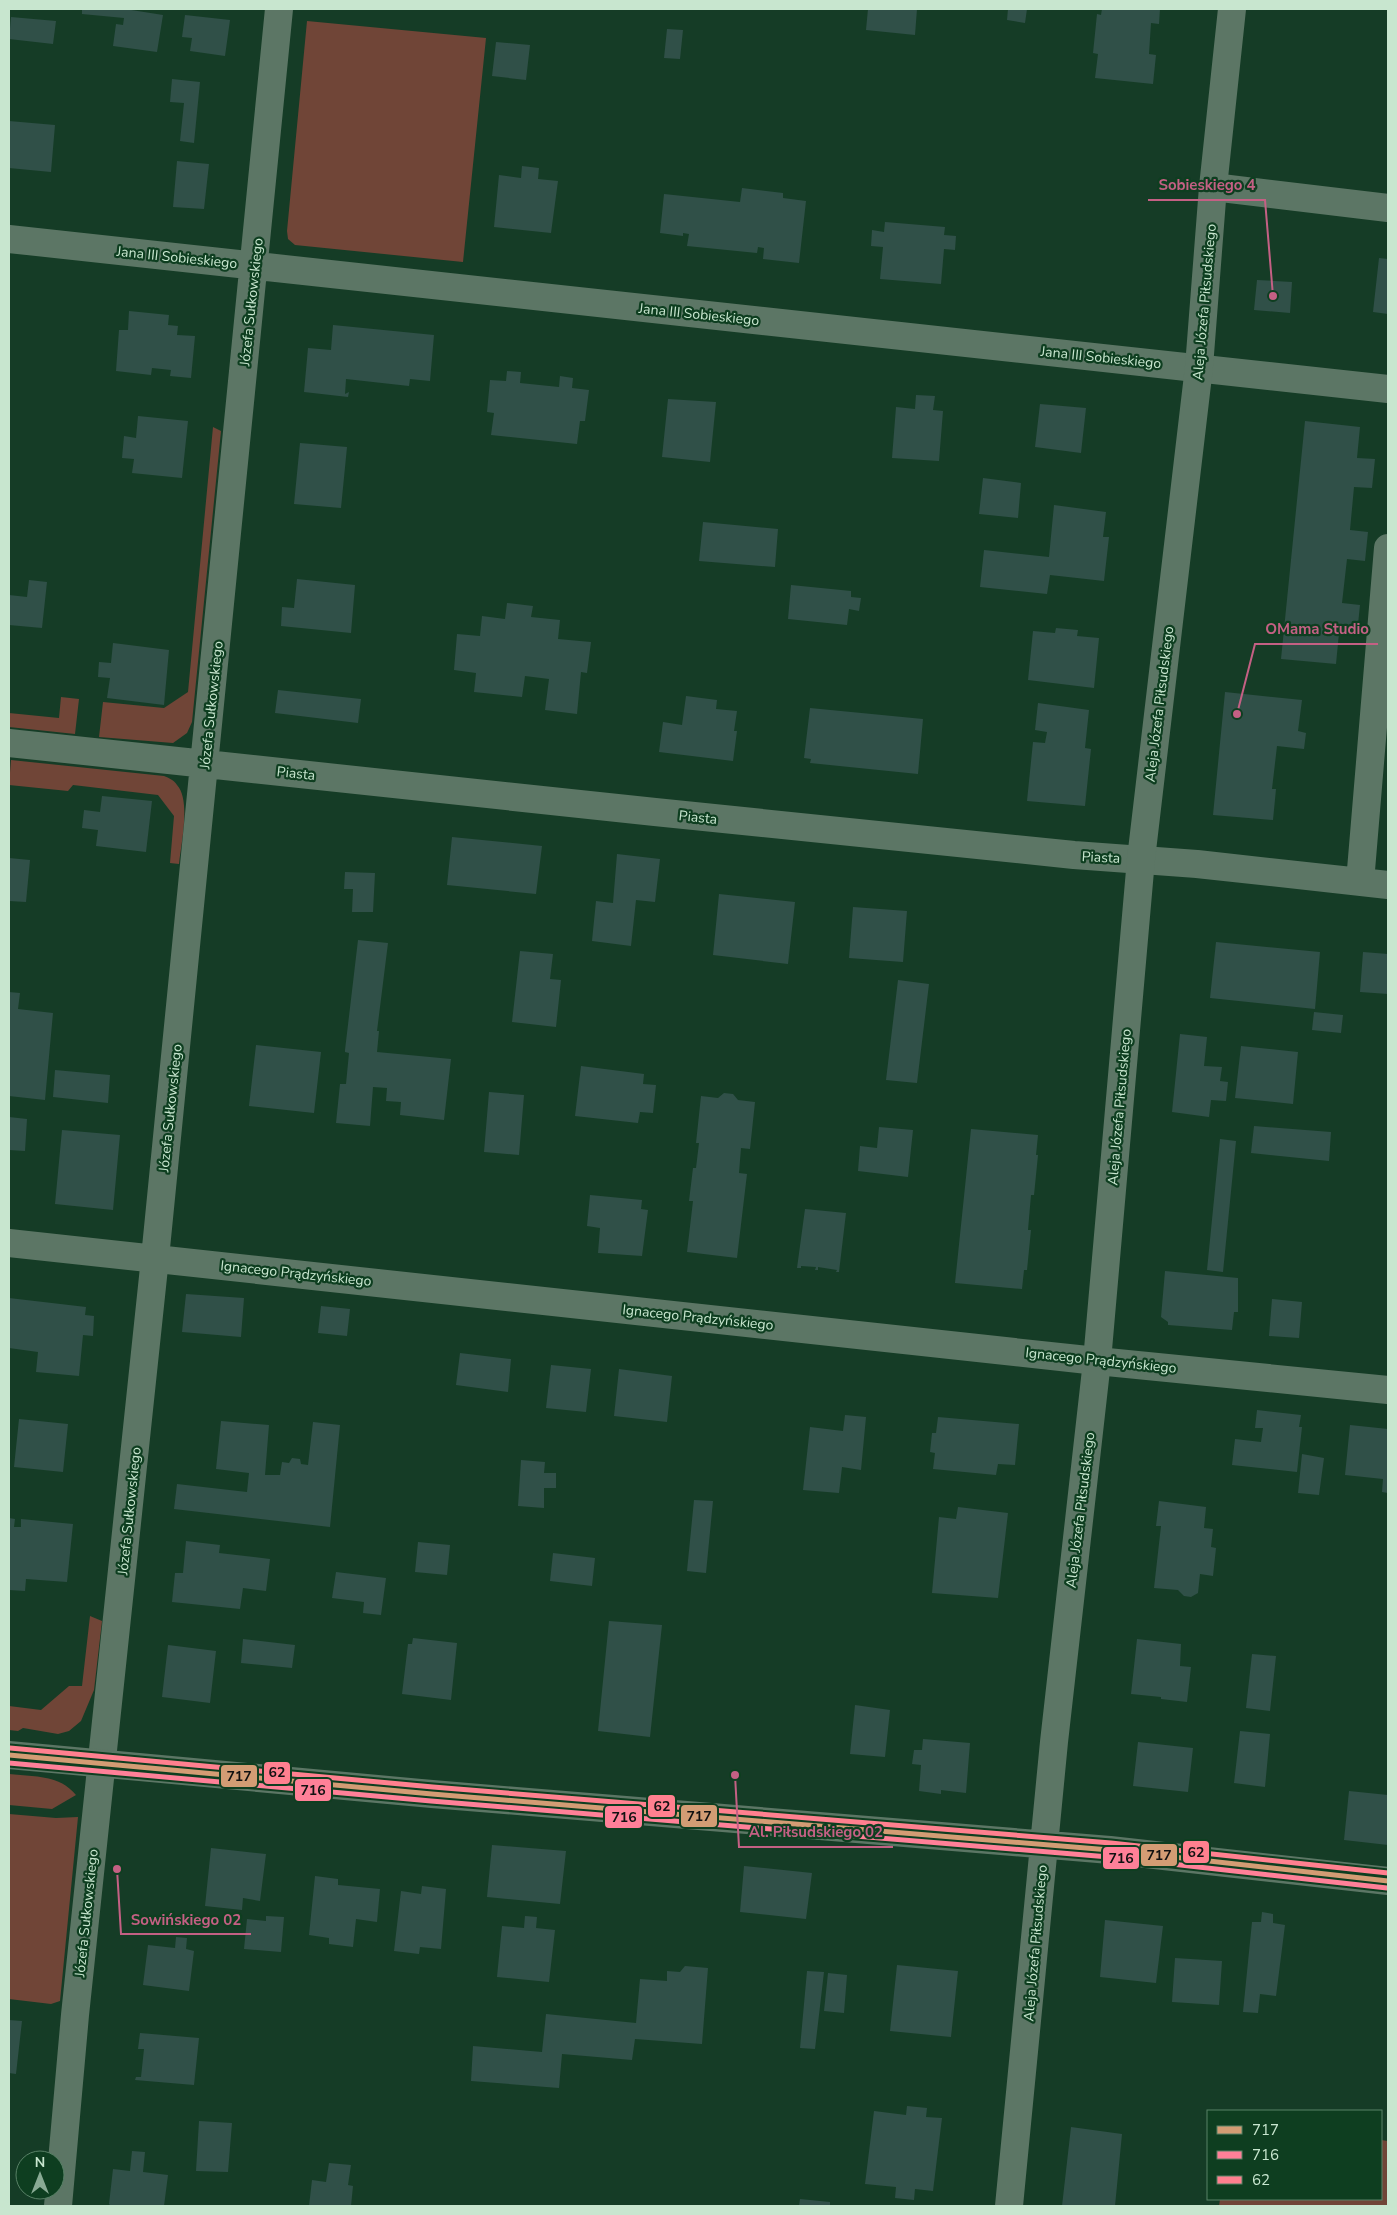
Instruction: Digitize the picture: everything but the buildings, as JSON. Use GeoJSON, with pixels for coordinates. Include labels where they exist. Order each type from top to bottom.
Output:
{"type":"FeatureCollection","features":[{"type":"Feature","properties":{"kind":"street","name":"Józefa Sułkowskiego"},"geometry":{"type":"LineString","coordinates":[[58,2206],[76,2015],[156,1258],[280,9]]}},
{"type":"Feature","properties":{"kind":"street","name":"Aleja Józefa Piłsudskiego"},"geometry":{"type":"LineString","coordinates":[[1009,2206],[1054,1742],[1096,1361],[1141,859],[1199,367],[1213,187],[1232,9]]}},
{"type":"Feature","properties":{"kind":"street"},"geometry":{"type":"LineString","coordinates":[[1213,187],[1388,208]]}},
{"type":"Feature","properties":{"kind":"street","name":"Jana III Sobieskiego"},"geometry":{"type":"LineString","coordinates":[[9,239],[1388,388]]}},
{"type":"Feature","properties":{"kind":"street"},"geometry":{"type":"LineString","coordinates":[[1360,882],[1384,671],[1388,548]]}},
{"type":"Feature","properties":{"kind":"street","name":"Piasta"},"geometry":{"type":"LineString","coordinates":[[9,743],[1074,856],[1141,859],[1388,885]]}},
{"type":"Feature","properties":{"kind":"street","name":"Ignacego Prądzyńskiego"},"geometry":{"type":"LineString","coordinates":[[9,1243],[1096,1361],[1388,1390]]}},
{"type":"Feature","properties":{"kind":"street"},"geometry":{"type":"LineString","coordinates":[[9,1754],[103,1764],[1129,1852],[1388,1881]]}},
{"type":"Feature","properties":{"kind":"shaded area"},"geometry":{"type":"Polygon","coordinates":[[[307,21],[486,38],[463,262],[295,245],[288,239],[287,231],[307,21]]]}},
{"type":"Feature","properties":{"kind":"shaded area"},"geometry":{"type":"Polygon","coordinates":[[[213,427],[221,431],[192,722],[187,733],[173,743],[99,737],[103,702],[164,708],[188,692],[213,427]]]}},
{"type":"Feature","properties":{"kind":"shaded area"},"geometry":{"type":"Polygon","coordinates":[[[61,697],[79,699],[75,734],[9,727],[9,713],[59,718],[61,697]]]}},
{"type":"Feature","properties":{"kind":"shaded area"},"geometry":{"type":"Polygon","coordinates":[[[11,760],[164,776],[171,779],[176,783],[184,801],[184,823],[179,864],[170,863],[174,816],[158,795],[73,785],[68,791],[9,785],[11,760]]]}},
{"type":"Feature","properties":{"kind":"shaded area"},"geometry":{"type":"Polygon","coordinates":[[[90,1616],[102,1621],[94,1690],[81,1721],[69,1731],[58,1734],[23,1728],[18,1731],[9,1730],[9,1706],[41,1710],[69,1686],[82,1686],[90,1616]]]}},
{"type":"Feature","properties":{"kind":"shaded area"},"geometry":{"type":"Polygon","coordinates":[[[9,1774],[36,1776],[54,1780],[62,1783],[76,1795],[52,1809],[9,1805],[9,1774]]]}},
{"type":"Feature","properties":{"kind":"shaded area"},"geometry":{"type":"Polygon","coordinates":[[[9,1814],[56,1818],[78,1817],[60,2001],[51,2004],[9,1999],[9,1814]]]}},
{"type":"Feature","properties":{"kind":"shaded area"},"geometry":{"type":"Polygon","coordinates":[[[1382,2140],[1388,2141],[1388,2206],[1219,2206],[1220,2200],[1382,2200],[1382,2140]]]}},
{"type":"Feature","properties":{"kind":"transit line","name":"62"},"geometry":{"type":"LineString","coordinates":[[10,1748],[433,1787],[1111,1843],[1388,1873]]}},
{"type":"Feature","properties":{"kind":"transit line","name":"717"},"geometry":{"type":"LineString","coordinates":[[9,1755],[432,1794],[1110,1850],[1388,1881]]}},
{"type":"Feature","properties":{"kind":"transit line","name":"716"},"geometry":{"type":"LineString","coordinates":[[9,1763],[431,1801],[1109,1857],[1387,1888]]}},
{"type":"Feature","properties":{"kind":"place","name":"Sobieskiego 4"},"geometry":{"type":"Point","coordinates":[1273,296]}},
{"type":"Feature","properties":{"kind":"place","name":"OMama Studio"},"geometry":{"type":"Point","coordinates":[1237,714]}},
{"type":"Feature","properties":{"kind":"place","name":"Al. Piłsudskiego 02"},"geometry":{"type":"Point","coordinates":[735,1775]}},
{"type":"Feature","properties":{"kind":"place","name":"Sowińskiego 02"},"geometry":{"type":"Point","coordinates":[117,1869]}}]}
